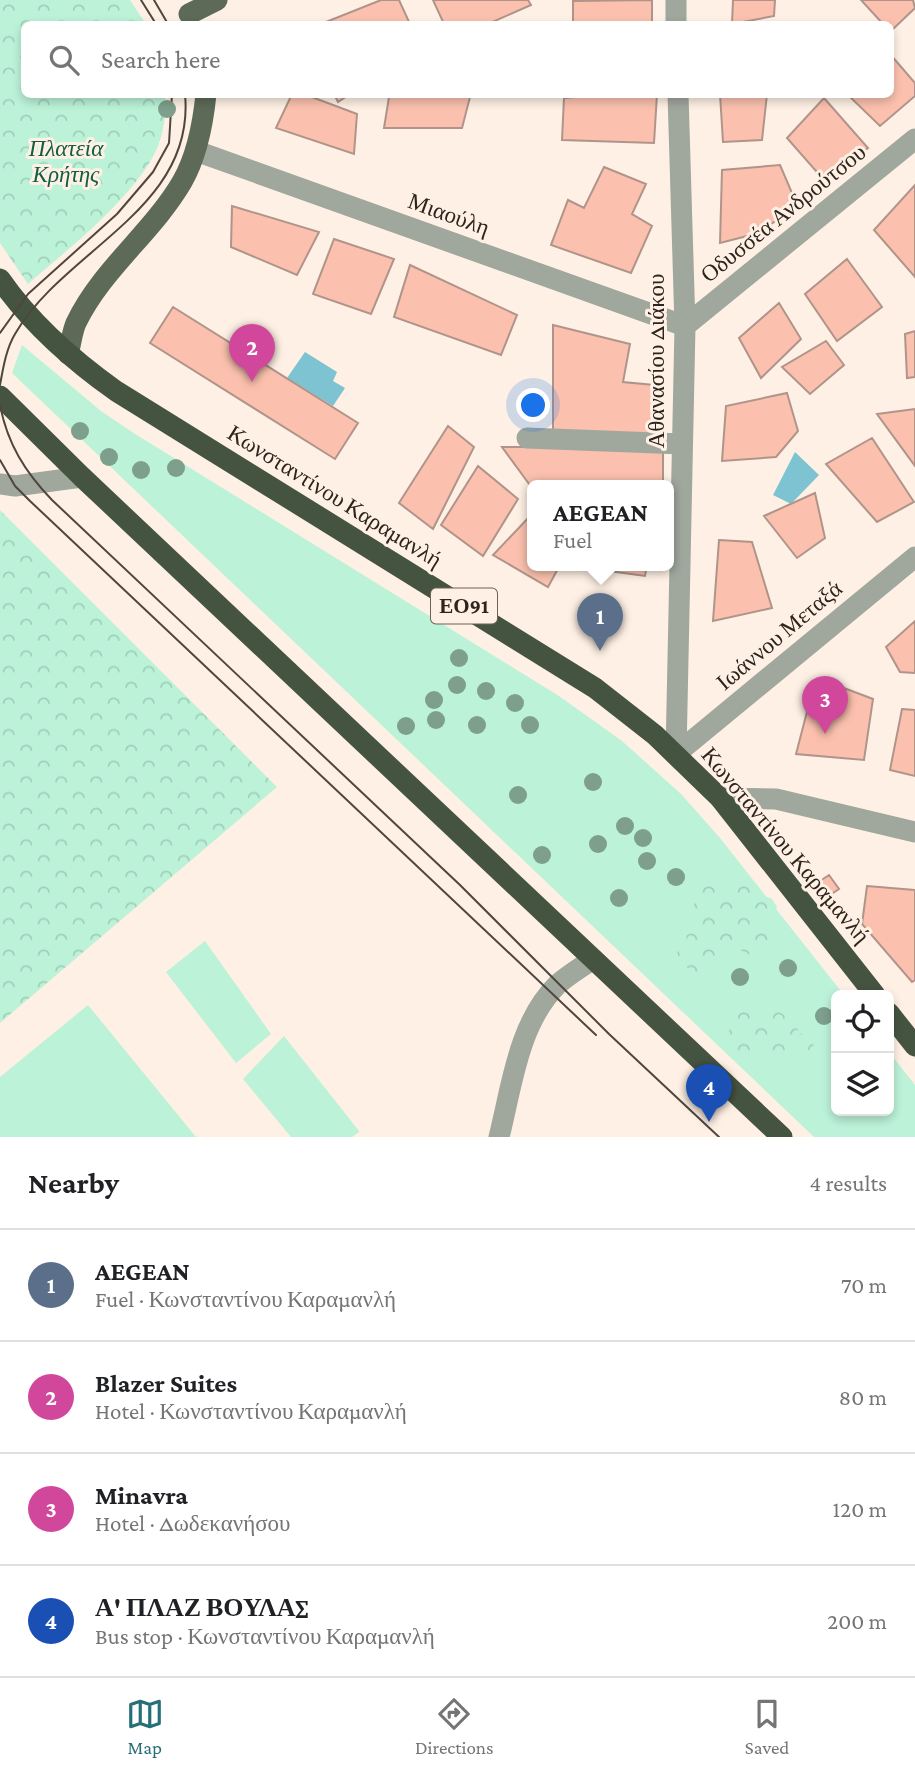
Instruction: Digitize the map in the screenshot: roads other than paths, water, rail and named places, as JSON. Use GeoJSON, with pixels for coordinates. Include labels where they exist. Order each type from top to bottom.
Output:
{"type":"FeatureCollection","features":[{"type":"Feature","properties":{"kind":"highway","name":"Κωνσταντίνου Καραμανλή"},"geometry":{"type":"LineString","coordinates":[[0,279],[28,317],[68,354],[116,391],[595,688],[676,754],[719,798],[871,990]]}},
{"type":"Feature","properties":{"kind":"highway"},"geometry":{"type":"LineString","coordinates":[[0,396],[82,477],[782,1137]]}},
{"type":"Feature","properties":{"kind":"highway"},"geometry":{"type":"LineString","coordinates":[[894,1019],[915,1046]]}},
{"type":"Feature","properties":{"kind":"main road"},"geometry":{"type":"LineString","coordinates":[[187,13],[217,0]]}},
{"type":"Feature","properties":{"kind":"main road"},"geometry":{"type":"LineString","coordinates":[[68,354],[75,326],[88,301],[164,208],[183,180],[195,151],[205,98]]}},
{"type":"Feature","properties":{"kind":"street"},"geometry":{"type":"LineString","coordinates":[[676,0],[676,21]]}},
{"type":"Feature","properties":{"kind":"street","name":"Αθανασίου Διάκου"},"geometry":{"type":"LineString","coordinates":[[676,754],[685,326],[678,98]]}},
{"type":"Feature","properties":{"kind":"street","name":"Οδυσσέα Ανδρούτσου"},"geometry":{"type":"LineString","coordinates":[[685,326],[915,139]]}},
{"type":"Feature","properties":{"kind":"street","name":"Μιαούλη"},"geometry":{"type":"LineString","coordinates":[[195,151],[685,326]]}},
{"type":"Feature","properties":{"kind":"street"},"geometry":{"type":"LineString","coordinates":[[527,438],[682,444]]}},
{"type":"Feature","properties":{"kind":"street"},"geometry":{"type":"LineString","coordinates":[[0,484],[15,486],[82,477]]}},
{"type":"Feature","properties":{"kind":"street","name":"Ιωάννου Μεταξά"},"geometry":{"type":"LineString","coordinates":[[676,754],[915,557]]}},
{"type":"Feature","properties":{"kind":"street"},"geometry":{"type":"LineString","coordinates":[[719,798],[776,799],[915,832]]}},
{"type":"Feature","properties":{"kind":"street"},"geometry":{"type":"LineString","coordinates":[[499,1137],[525,1035],[539,1008],[559,983],[593,959]]}},
{"type":"Feature","properties":{"kind":"water"},"geometry":{"type":"Polygon","coordinates":[[[305,352],[337,372],[333,381],[345,388],[333,406],[287,378],[305,352]]]}},
{"type":"Feature","properties":{"kind":"water"},"geometry":{"type":"Polygon","coordinates":[[[795,452],[819,475],[791,504],[773,495],[795,452]]]}},
{"type":"Feature","properties":{"kind":"tram line"},"geometry":{"type":"LineString","coordinates":[[141,0],[154,21]]}},
{"type":"Feature","properties":{"kind":"tram line"},"geometry":{"type":"LineString","coordinates":[[154,0],[166,21]]}},
{"type":"Feature","properties":{"kind":"tram line"},"geometry":{"type":"LineString","coordinates":[[0,333],[28,294],[117,214],[153,172],[169,143],[172,98]]}},
{"type":"Feature","properties":{"kind":"tram line"},"geometry":{"type":"LineString","coordinates":[[0,385],[12,340],[37,304],[149,198],[170,168],[183,134],[185,98]]}},
{"type":"Feature","properties":{"kind":"tram line"},"geometry":{"type":"LineString","coordinates":[[0,405],[12,444],[33,479],[52,500],[460,885],[609,1034],[719,1137]]}},
{"type":"Feature","properties":{"kind":"tram line"},"geometry":{"type":"LineString","coordinates":[[0,460],[15,486],[30,501],[596,1035]]}},
{"type":"Feature","properties":{"kind":"place","name":"Blazer Suites"},"geometry":{"type":"Point","coordinates":[252,382]}},
{"type":"Feature","properties":{"kind":"place","name":"AEGEAN"},"geometry":{"type":"Point","coordinates":[600,651]}},
{"type":"Feature","properties":{"kind":"place","name":"Minavra"},"geometry":{"type":"Point","coordinates":[825,734]}},
{"type":"Feature","properties":{"kind":"place","name":"Α' ΠΛΑΖ ΒΟΥΛΑΣ"},"geometry":{"type":"Point","coordinates":[709,1122]}},
{"type":"Feature","properties":{"kind":"park label","name":"Πλατεία Κρήτης"},"geometry":{"type":"Point","coordinates":[66,161]}}]}
